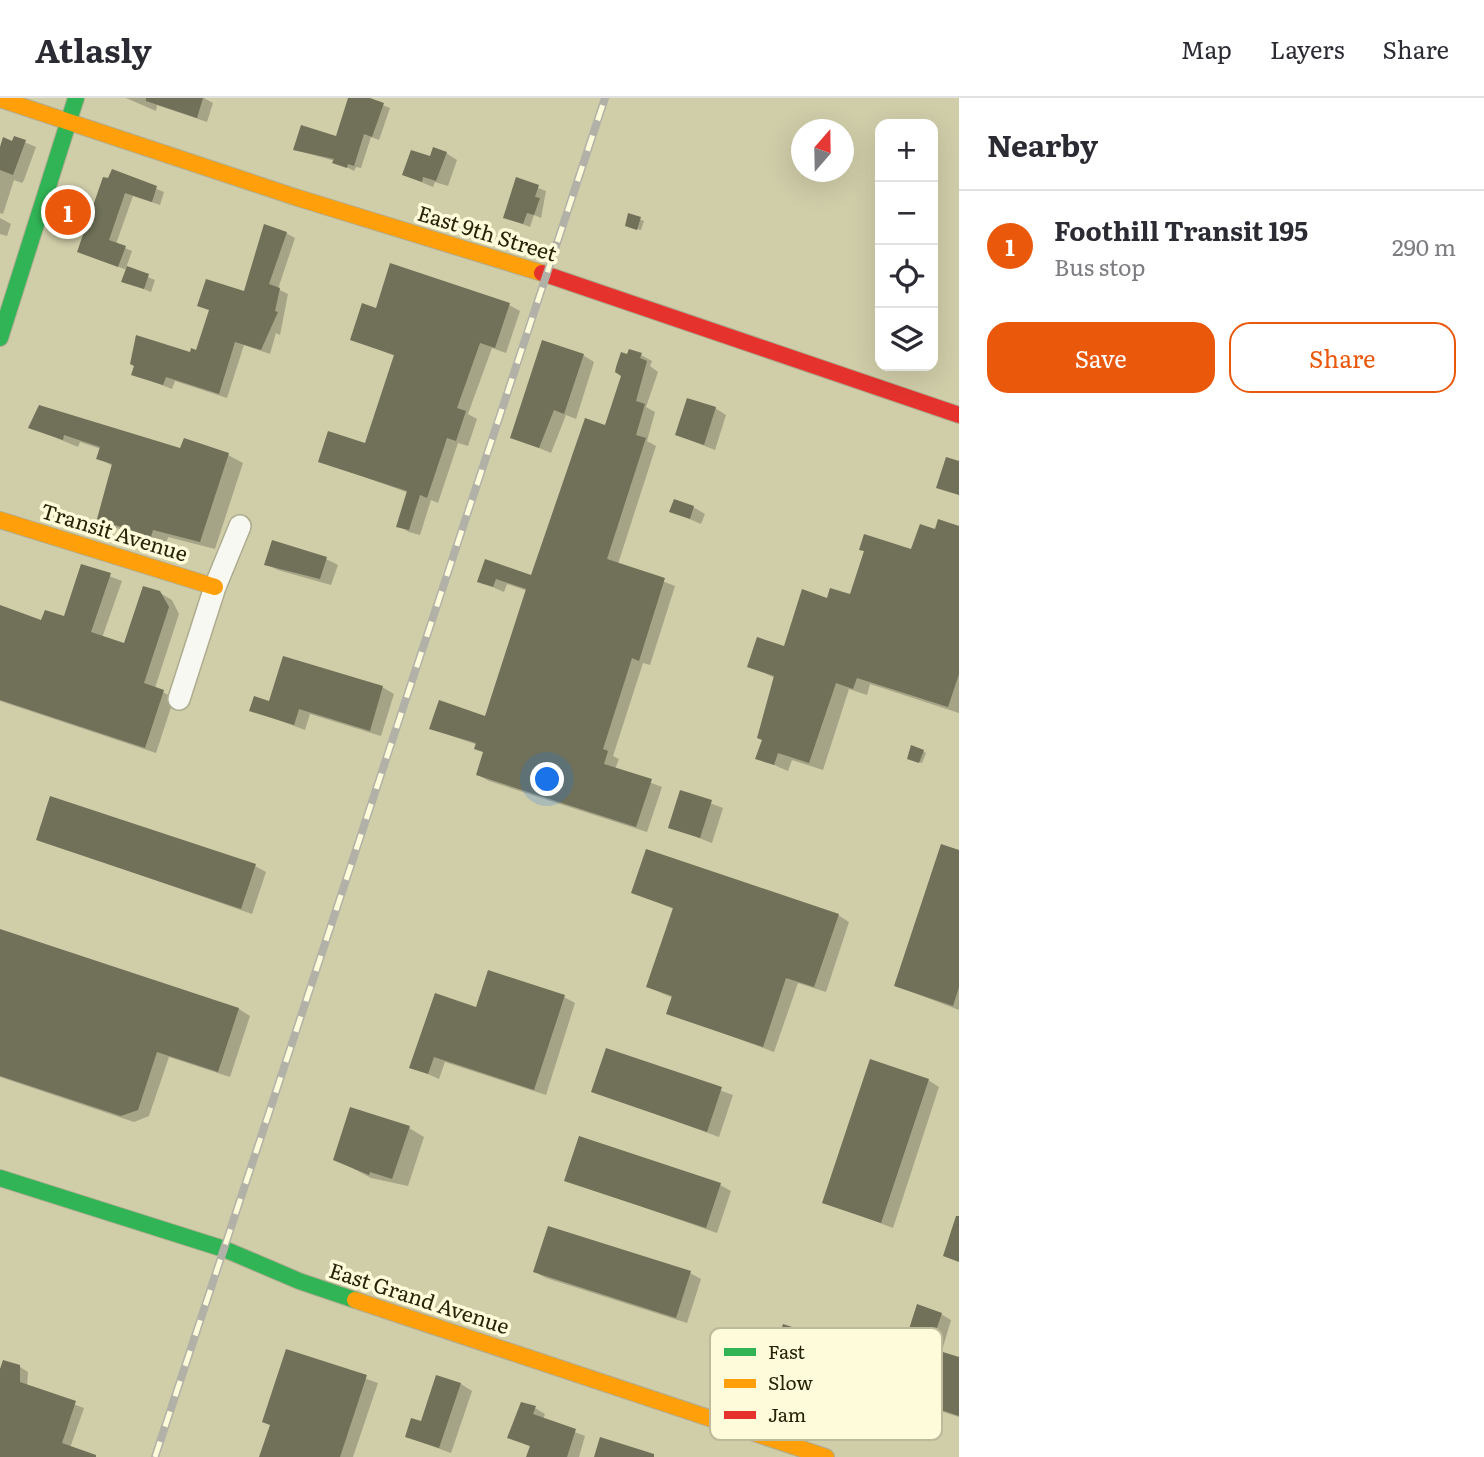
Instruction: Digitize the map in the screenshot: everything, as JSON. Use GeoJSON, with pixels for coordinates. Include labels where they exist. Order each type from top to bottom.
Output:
{"type":"FeatureCollection","features":[{"type":"Feature","properties":{"kind":"street"},"geometry":{"type":"LineString","coordinates":[[0,338],[76,98]]}},
{"type":"Feature","properties":{"kind":"street","name":"East 9th Street"},"geometry":{"type":"LineString","coordinates":[[0,99],[547,274],[643,310],[959,415]]}},
{"type":"Feature","properties":{"kind":"street","name":"Transit Avenue"},"geometry":{"type":"LineString","coordinates":[[0,520],[215,587]]}},
{"type":"Feature","properties":{"kind":"street"},"geometry":{"type":"LineString","coordinates":[[179,699],[215,587],[240,526]]}},
{"type":"Feature","properties":{"kind":"street","name":"East Grand Avenue"},"geometry":{"type":"LineString","coordinates":[[0,1178],[224,1249],[299,1281],[710,1418]]}},
{"type":"Feature","properties":{"kind":"street","name":"East Grand Avenue"},"geometry":{"type":"LineString","coordinates":[[775,1440],[826,1457]]}},
{"type":"Feature","properties":{"kind":"building"},"geometry":{"type":"Polygon","coordinates":[[[146,98],[203,98],[197,118],[146,101],[146,98]]]}},
{"type":"Feature","properties":{"kind":"building"},"geometry":{"type":"Polygon","coordinates":[[[348,98],[370,98],[384,103],[372,137],[364,134],[354,166],[348,164],[347,168],[332,163],[334,159],[293,150],[301,125],[336,136],[348,98]]]}},
{"type":"Feature","properties":{"kind":"building"},"geometry":{"type":"Polygon","coordinates":[[[14,136],[26,140],[13,175],[0,170],[0,147],[3,137],[12,141],[14,136]]]}},
{"type":"Feature","properties":{"kind":"building"},"geometry":{"type":"Polygon","coordinates":[[[433,147],[447,152],[436,181],[423,177],[422,182],[402,175],[411,150],[430,156],[433,147]]]}},
{"type":"Feature","properties":{"kind":"building"},"geometry":{"type":"Polygon","coordinates":[[[112,169],[157,186],[152,202],[125,193],[109,240],[126,246],[118,267],[77,252],[103,177],[108,178],[112,169]]]}},
{"type":"Feature","properties":{"kind":"building"},"geometry":{"type":"Polygon","coordinates":[[[516,177],[539,185],[535,197],[540,198],[534,215],[527,213],[523,224],[503,218],[516,177]]]}},
{"type":"Feature","properties":{"kind":"building"},"geometry":{"type":"Polygon","coordinates":[[[628,213],[641,217],[637,230],[625,226],[628,213]]]}},
{"type":"Feature","properties":{"kind":"building"},"geometry":{"type":"Polygon","coordinates":[[[264,224],[287,232],[269,284],[280,288],[275,311],[278,312],[261,350],[235,342],[219,394],[166,377],[163,385],[131,375],[134,366],[130,364],[136,335],[190,352],[191,348],[196,350],[209,310],[197,306],[206,279],[244,291],[264,224]]]}},
{"type":"Feature","properties":{"kind":"building"},"geometry":{"type":"Polygon","coordinates":[[[390,263],[510,303],[495,348],[480,343],[457,408],[466,411],[456,441],[447,438],[427,498],[420,495],[409,530],[396,527],[407,491],[318,462],[328,431],[365,443],[394,355],[350,340],[362,303],[376,308],[390,263]]]}},
{"type":"Feature","properties":{"kind":"building"},"geometry":{"type":"Polygon","coordinates":[[[127,266],[149,274],[144,289],[121,282],[127,266]]]}},
{"type":"Feature","properties":{"kind":"building"},"geometry":{"type":"Polygon","coordinates":[[[542,340],[584,354],[564,414],[554,410],[539,448],[510,438],[542,340]]]}},
{"type":"Feature","properties":{"kind":"building"},"geometry":{"type":"Polygon","coordinates":[[[629,349],[642,353],[640,358],[647,361],[636,401],[645,404],[636,435],[646,438],[607,559],[665,578],[639,661],[632,658],[603,749],[608,751],[604,764],[652,779],[636,827],[476,775],[483,752],[474,749],[476,743],[429,729],[439,700],[485,716],[526,589],[496,579],[493,587],[477,582],[485,559],[531,575],[585,418],[605,425],[621,376],[615,372],[616,367],[621,352],[627,354],[629,349]]]}},
{"type":"Feature","properties":{"kind":"building"},"geometry":{"type":"Polygon","coordinates":[[[687,398],[716,407],[704,445],[675,435],[687,398]]]}},
{"type":"Feature","properties":{"kind":"building"},"geometry":{"type":"Polygon","coordinates":[[[39,405],[180,448],[184,438],[229,453],[200,542],[153,530],[151,537],[97,519],[112,464],[96,459],[100,447],[64,435],[63,440],[28,428],[39,405]]]}},
{"type":"Feature","properties":{"kind":"building"},"geometry":{"type":"Polygon","coordinates":[[[946,457],[959,461],[959,495],[936,488],[946,457]]]}},
{"type":"Feature","properties":{"kind":"building"},"geometry":{"type":"Polygon","coordinates":[[[674,499],[694,506],[690,519],[669,512],[674,499]]]}},
{"type":"Feature","properties":{"kind":"building"},"geometry":{"type":"Polygon","coordinates":[[[938,519],[959,526],[959,674],[948,707],[857,678],[853,689],[836,683],[809,763],[778,753],[774,765],[755,759],[762,740],[757,738],[774,676],[747,667],[757,637],[784,646],[802,589],[827,598],[830,588],[850,594],[864,551],[859,550],[864,534],[911,549],[920,524],[935,529],[938,519]]]}},
{"type":"Feature","properties":{"kind":"building"},"geometry":{"type":"Polygon","coordinates":[[[272,540],[327,557],[320,579],[264,565],[272,540]]]}},
{"type":"Feature","properties":{"kind":"building"},"geometry":{"type":"Polygon","coordinates":[[[81,564],[111,573],[91,632],[124,643],[143,586],[160,591],[169,607],[144,683],[164,690],[145,748],[0,700],[0,605],[41,620],[45,610],[64,616],[81,564]]]}},
{"type":"Feature","properties":{"kind":"building"},"geometry":{"type":"Polygon","coordinates":[[[283,656],[383,686],[370,731],[299,709],[294,725],[249,711],[254,696],[269,701],[283,656]]]}},
{"type":"Feature","properties":{"kind":"building"},"geometry":{"type":"Polygon","coordinates":[[[911,745],[924,750],[919,763],[907,759],[911,745]]]}},
{"type":"Feature","properties":{"kind":"building"},"geometry":{"type":"Polygon","coordinates":[[[680,790],[712,800],[700,838],[668,828],[680,790]]]}},
{"type":"Feature","properties":{"kind":"building"},"geometry":{"type":"Polygon","coordinates":[[[50,796],[256,864],[241,909],[36,840],[50,796]]]}},
{"type":"Feature","properties":{"kind":"building"},"geometry":{"type":"Polygon","coordinates":[[[941,844],[959,850],[959,987],[953,1006],[894,986],[941,844]]]}},
{"type":"Feature","properties":{"kind":"building"},"geometry":{"type":"Polygon","coordinates":[[[646,849],[839,914],[814,987],[786,978],[763,1047],[666,1014],[672,996],[646,987],[673,908],[631,893],[646,849]]]}},
{"type":"Feature","properties":{"kind":"building"},"geometry":{"type":"Polygon","coordinates":[[[0,929],[239,1008],[218,1072],[157,1052],[138,1110],[121,1116],[0,1076],[0,929]]]}},
{"type":"Feature","properties":{"kind":"building"},"geometry":{"type":"Polygon","coordinates":[[[488,970],[565,995],[534,1090],[434,1057],[428,1074],[409,1068],[435,993],[476,1007],[488,970]]]}},
{"type":"Feature","properties":{"kind":"building"},"geometry":{"type":"Polygon","coordinates":[[[606,1048],[722,1087],[707,1132],[591,1092],[606,1048]]]}},
{"type":"Feature","properties":{"kind":"building"},"geometry":{"type":"Polygon","coordinates":[[[870,1059],[929,1079],[881,1223],[822,1203],[870,1059]]]}},
{"type":"Feature","properties":{"kind":"building"},"geometry":{"type":"Polygon","coordinates":[[[350,1107],[410,1126],[392,1179],[370,1172],[369,1175],[333,1160],[350,1107]]]}},
{"type":"Feature","properties":{"kind":"building"},"geometry":{"type":"Polygon","coordinates":[[[579,1136],[721,1183],[706,1228],[564,1181],[579,1136]]]}},
{"type":"Feature","properties":{"kind":"building"},"geometry":{"type":"Polygon","coordinates":[[[956,1216],[959,1216],[959,1262],[943,1256],[956,1216]]]}},
{"type":"Feature","properties":{"kind":"building"},"geometry":{"type":"Polygon","coordinates":[[[548,1226],[691,1271],[676,1318],[533,1272],[548,1226]]]}},
{"type":"Feature","properties":{"kind":"building"},"geometry":{"type":"Polygon","coordinates":[[[917,1304],[942,1313],[937,1328],[909,1328],[917,1304]]]}},
{"type":"Feature","properties":{"kind":"building"},"geometry":{"type":"Polygon","coordinates":[[[286,1349],[367,1375],[340,1457],[259,1457],[270,1425],[262,1422],[286,1349]]]}},
{"type":"Feature","properties":{"kind":"building"},"geometry":{"type":"Polygon","coordinates":[[[942,1352],[959,1357],[959,1416],[942,1410],[942,1352]]]}},
{"type":"Feature","properties":{"kind":"building"},"geometry":{"type":"Polygon","coordinates":[[[3,1360],[20,1365],[20,1382],[76,1401],[62,1443],[96,1457],[0,1457],[0,1369],[3,1360]]]}},
{"type":"Feature","properties":{"kind":"building"},"geometry":{"type":"Polygon","coordinates":[[[436,1375],[461,1383],[439,1448],[405,1437],[411,1418],[421,1421],[436,1375]]]}},
{"type":"Feature","properties":{"kind":"building"},"geometry":{"type":"Polygon","coordinates":[[[521,1402],[536,1406],[533,1414],[576,1429],[567,1457],[526,1457],[530,1446],[507,1438],[521,1402]]]}},
{"type":"Feature","properties":{"kind":"building"},"geometry":{"type":"Polygon","coordinates":[[[600,1437],[654,1454],[654,1457],[594,1457],[600,1437]]]}},
{"type":"Feature","properties":{"kind":"railway"},"geometry":{"type":"LineString","coordinates":[[155,1457],[605,98]]}},
{"type":"Feature","properties":{"kind":"traffic: fast"},"geometry":{"type":"LineString","coordinates":[[0,338],[76,98]]}},
{"type":"Feature","properties":{"kind":"traffic: fast"},"geometry":{"type":"LineString","coordinates":[[0,1178],[224,1249],[299,1281],[355,1300]]}},
{"type":"Feature","properties":{"kind":"traffic: slow"},"geometry":{"type":"LineString","coordinates":[[0,99],[295,197],[542,273]]}},
{"type":"Feature","properties":{"kind":"traffic: slow"},"geometry":{"type":"LineString","coordinates":[[0,520],[215,587]]}},
{"type":"Feature","properties":{"kind":"traffic: slow"},"geometry":{"type":"LineString","coordinates":[[355,1300],[710,1418]]}},
{"type":"Feature","properties":{"kind":"traffic: slow"},"geometry":{"type":"LineString","coordinates":[[775,1440],[826,1457]]}},
{"type":"Feature","properties":{"kind":"traffic: jam"},"geometry":{"type":"LineString","coordinates":[[542,273],[959,415]]}},
{"type":"Feature","properties":{"kind":"place","name":"Foothill Transit 195"},"geometry":{"type":"Point","coordinates":[68,212]}}]}
